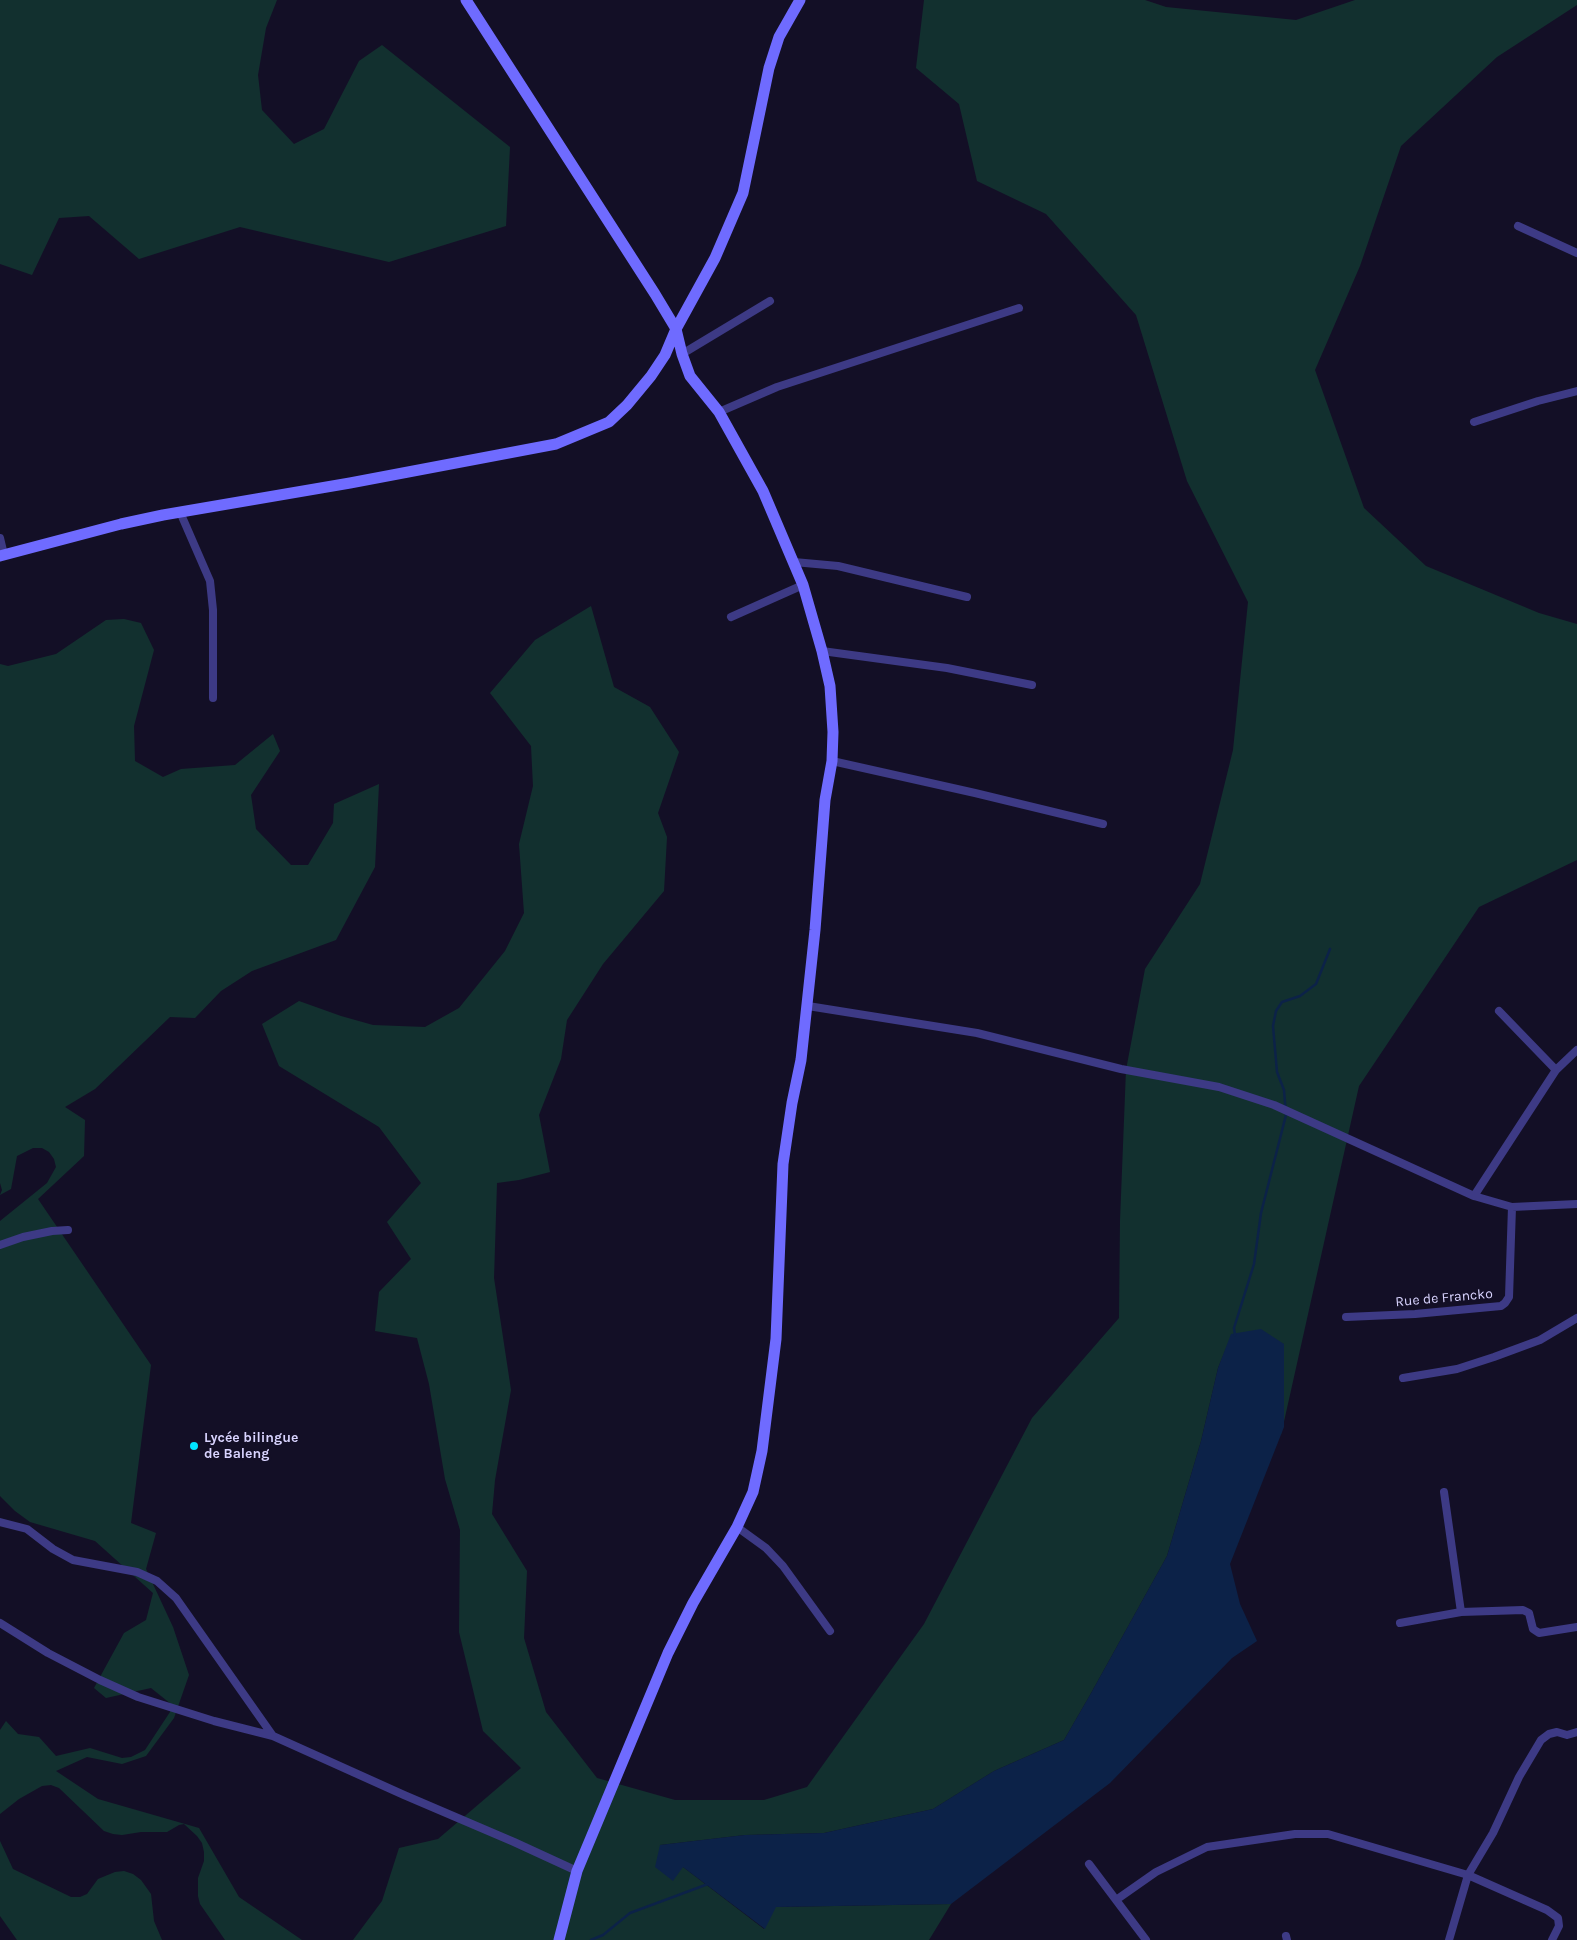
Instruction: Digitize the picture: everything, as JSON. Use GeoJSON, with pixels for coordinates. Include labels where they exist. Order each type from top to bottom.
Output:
{"type":"FeatureCollection","features":[{"type":"Feature","properties":{"kind":"street"},"geometry":{"type":"LineString","coordinates":[[466,0],[676,329],[690,376],[719,412],[763,491],[803,585],[830,686],[833,732],[832,760],[825,800],[808,1006],[801,1060],[792,1103],[783,1164],[776,1339],[762,1450],[753,1492],[737,1527],[693,1603],[668,1653],[577,1871],[559,1940]]}},
{"type":"Feature","properties":{"kind":"street"},"geometry":{"type":"LineString","coordinates":[[0,538],[2,556],[121,524],[180,512],[350,484],[556,444],[609,422],[627,405],[651,376],[715,258],[743,193],[769,68],[779,37],[800,0]]}},
{"type":"Feature","properties":{"kind":"street"},"geometry":{"type":"LineString","coordinates":[[1518,226],[1577,253]]}},
{"type":"Feature","properties":{"kind":"street"},"geometry":{"type":"LineString","coordinates":[[682,354],[770,301]]}},
{"type":"Feature","properties":{"kind":"street"},"geometry":{"type":"LineString","coordinates":[[719,412],[777,386],[1019,308]]}},
{"type":"Feature","properties":{"kind":"street"},"geometry":{"type":"LineString","coordinates":[[1474,422],[1538,401],[1577,391]]}},
{"type":"Feature","properties":{"kind":"street"},"geometry":{"type":"LineString","coordinates":[[180,512],[210,581],[214,610],[213,698]]}},
{"type":"Feature","properties":{"kind":"street"},"geometry":{"type":"LineString","coordinates":[[794,562],[838,566],[967,597]]}},
{"type":"Feature","properties":{"kind":"street"},"geometry":{"type":"LineString","coordinates":[[732,617],[803,585]]}},
{"type":"Feature","properties":{"kind":"street"},"geometry":{"type":"LineString","coordinates":[[822,651],[947,668],[1032,685]]}},
{"type":"Feature","properties":{"kind":"street"},"geometry":{"type":"LineString","coordinates":[[832,760],[1103,824]]}},
{"type":"Feature","properties":{"kind":"street"},"geometry":{"type":"LineString","coordinates":[[808,1006],[977,1033],[1121,1069],[1219,1087],[1274,1105],[1474,1196],[1512,1207],[1577,1204]]}},
{"type":"Feature","properties":{"kind":"street"},"geometry":{"type":"LineString","coordinates":[[1499,1011],[1556,1070]]}},
{"type":"Feature","properties":{"kind":"street"},"geometry":{"type":"LineString","coordinates":[[1474,1196],[1556,1070],[1577,1050]]}},
{"type":"Feature","properties":{"kind":"street","name":"Rue de Francko"},"geometry":{"type":"LineString","coordinates":[[1346,1317],[1424,1313],[1501,1306],[1506,1303],[1509,1297],[1512,1207]]}},
{"type":"Feature","properties":{"kind":"street"},"geometry":{"type":"LineString","coordinates":[[0,1245],[23,1237],[68,1230]]}},
{"type":"Feature","properties":{"kind":"street"},"geometry":{"type":"LineString","coordinates":[[1403,1378],[1456,1369],[1494,1357],[1540,1340],[1577,1318]]}},
{"type":"Feature","properties":{"kind":"street"},"geometry":{"type":"LineString","coordinates":[[1444,1492],[1462,1612]]}},
{"type":"Feature","properties":{"kind":"street"},"geometry":{"type":"LineString","coordinates":[[0,1522],[27,1529],[53,1549],[73,1560],[137,1572],[157,1581],[181,1605],[273,1736]]}},
{"type":"Feature","properties":{"kind":"street"},"geometry":{"type":"LineString","coordinates":[[737,1527],[766,1548],[783,1566],[830,1631]]}},
{"type":"Feature","properties":{"kind":"street"},"geometry":{"type":"LineString","coordinates":[[1400,1623],[1462,1612],[1523,1610],[1529,1612],[1533,1629],[1539,1633],[1577,1627]]}},
{"type":"Feature","properties":{"kind":"street"},"geometry":{"type":"LineString","coordinates":[[0,1623],[48,1652],[138,1698],[214,1722],[273,1736],[577,1871]]}},
{"type":"Feature","properties":{"kind":"street"},"geometry":{"type":"LineString","coordinates":[[1449,1940],[1468,1875],[1493,1833],[1520,1777],[1541,1740],[1549,1734],[1557,1732],[1566,1735],[1577,1732]]}},
{"type":"Feature","properties":{"kind":"street"},"geometry":{"type":"LineString","coordinates":[[1116,1900],[1156,1872],[1207,1847],[1295,1834],[1328,1834],[1468,1875],[1547,1910],[1558,1918],[1558,1926],[1552,1940]]}},
{"type":"Feature","properties":{"kind":"street"},"geometry":{"type":"LineString","coordinates":[[1089,1864],[1146,1940]]}},
{"type":"Feature","properties":{"kind":"green space"},"geometry":{"type":"Polygon","coordinates":[[[0,0],[277,0],[266,28],[258,75],[262,110],[294,144],[324,129],[359,61],[382,45],[510,147],[506,226],[389,262],[240,227],[139,259],[89,216],[59,218],[32,275],[0,264],[0,0]]]}},
{"type":"Feature","properties":{"kind":"green space"},"geometry":{"type":"Polygon","coordinates":[[[924,0],[1145,0],[1166,7],[1296,20],[1355,0],[1577,0],[1577,5],[1497,57],[1401,146],[1360,266],[1315,370],[1364,508],[1426,566],[1539,613],[1577,624],[1577,860],[1479,907],[1359,1086],[1281,1435],[1284,1344],[1232,1334],[1218,1368],[1201,1441],[1167,1556],[1064,1740],[994,1771],[933,1809],[824,1833],[745,1835],[660,1845],[683,1867],[764,1929],[775,1907],[951,1904],[929,1940],[353,1940],[382,1901],[399,1848],[438,1839],[521,1768],[483,1731],[459,1632],[460,1530],[445,1479],[429,1384],[417,1338],[375,1331],[379,1292],[411,1259],[387,1222],[421,1183],[379,1127],[279,1066],[262,1024],[299,1001],[373,1025],[425,1027],[459,1008],[505,951],[524,913],[519,844],[533,786],[531,746],[490,693],[535,640],[591,606],[614,687],[650,707],[679,752],[658,813],[667,837],[664,891],[603,964],[567,1020],[561,1059],[539,1115],[550,1172],[519,1180],[497,1183],[494,1278],[511,1390],[495,1480],[492,1514],[527,1571],[524,1638],[546,1712],[597,1778],[675,1800],[764,1800],[807,1787],[924,1624],[1032,1418],[1119,1318],[1120,1221],[1126,1070],[1145,969],[1200,884],[1233,750],[1248,602],[1187,481],[1136,315],[1046,214],[977,181],[959,104],[916,68],[924,0]]]}},
{"type":"Feature","properties":{"kind":"green space"},"geometry":{"type":"Polygon","coordinates":[[[124,619],[141,623],[154,650],[134,726],[135,761],[163,777],[181,769],[235,765],[273,734],[280,751],[251,795],[256,829],[291,865],[308,865],[333,823],[334,804],[379,784],[375,867],[336,940],[252,971],[221,991],[195,1018],[170,1017],[95,1089],[65,1107],[85,1120],[84,1156],[38,1199],[151,1365],[131,1523],[156,1533],[146,1569],[173,1627],[189,1675],[174,1718],[146,1756],[122,1764],[87,1757],[56,1771],[98,1799],[199,1828],[239,1897],[302,1940],[225,1940],[200,1904],[198,1878],[204,1861],[204,1852],[202,1843],[197,1836],[184,1824],[167,1832],[113,1834],[104,1831],[59,1788],[51,1785],[42,1786],[19,1799],[0,1814],[0,1730],[6,1721],[18,1734],[39,1737],[56,1756],[90,1748],[122,1758],[131,1757],[145,1750],[170,1712],[171,1704],[151,1688],[106,1698],[94,1688],[124,1633],[146,1620],[153,1593],[95,1541],[30,1522],[15,1511],[0,1496],[0,1221],[47,1183],[56,1167],[54,1159],[49,1152],[42,1148],[33,1148],[17,1156],[11,1189],[0,1195],[2,1190],[0,1183],[0,664],[8,666],[56,654],[106,620],[124,619]]]}},
{"type":"Feature","properties":{"kind":"green space"},"geometry":{"type":"Polygon","coordinates":[[[0,1841],[13,1869],[71,1897],[80,1897],[87,1894],[98,1879],[115,1872],[124,1871],[133,1874],[141,1880],[151,1894],[154,1921],[162,1940],[17,1940],[0,1916],[0,1841]]]}},
{"type":"Feature","properties":{"kind":"water"},"geometry":{"type":"Polygon","coordinates":[[[1261,1329],[1284,1344],[1284,1427],[1230,1564],[1240,1604],[1257,1641],[1232,1658],[1110,1783],[951,1904],[776,1907],[765,1929],[683,1867],[673,1881],[655,1867],[660,1845],[745,1835],[824,1833],[933,1809],[994,1771],[1064,1740],[1167,1556],[1201,1441],[1218,1368],[1231,1334],[1261,1329]]]}},
{"type":"Feature","properties":{"kind":"waterway"},"geometry":{"type":"LineString","coordinates":[[1235,1335],[1234,1328],[1254,1264],[1261,1213],[1286,1115],[1284,1090],[1277,1072],[1273,1026],[1276,1011],[1282,1002],[1300,996],[1316,984],[1330,949]]}},
{"type":"Feature","properties":{"kind":"waterway"},"geometry":{"type":"LineString","coordinates":[[591,1940],[603,1935],[630,1913],[708,1884]]}},
{"type":"Feature","properties":{"kind":"place","name":"Lycée bilingue de Baleng"},"geometry":{"type":"Point","coordinates":[194,1446]}}]}
